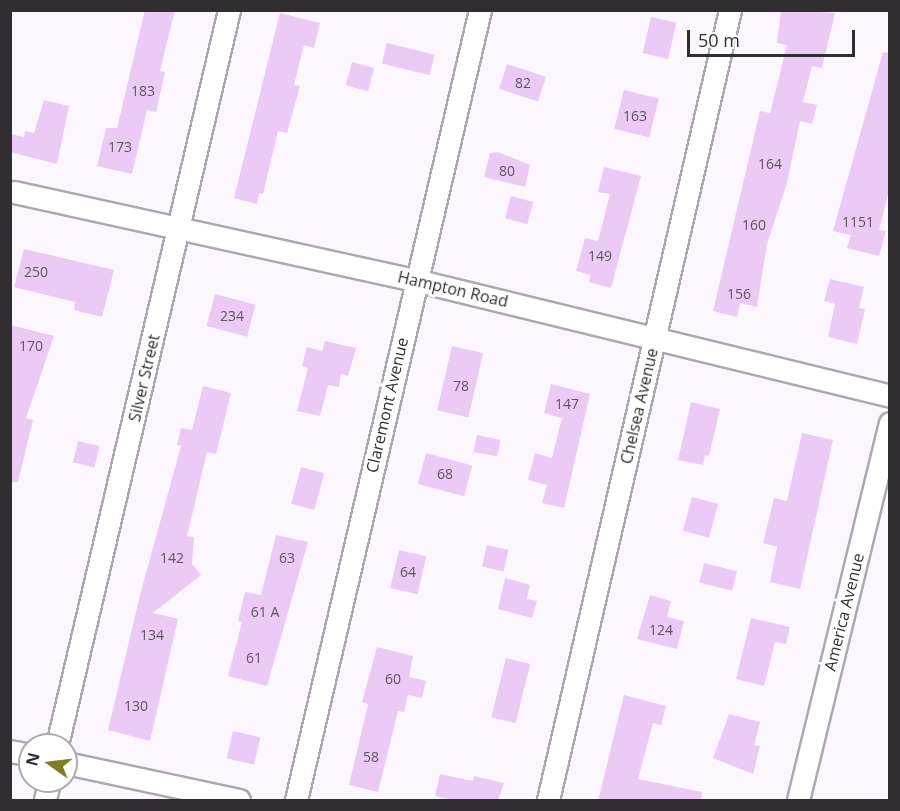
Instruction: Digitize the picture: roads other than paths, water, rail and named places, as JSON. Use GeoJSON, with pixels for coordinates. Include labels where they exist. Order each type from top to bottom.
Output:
{"type":"FeatureCollection","features":[{"type":"Feature","properties":{"kind":"street","name":"Silver Street"},"geometry":{"type":"LineString","coordinates":[[60,733],[229,10]]}},
{"type":"Feature","properties":{"kind":"street","name":"Claremont Avenue"},"geometry":{"type":"LineString","coordinates":[[297,801],[415,280],[480,10]]}},
{"type":"Feature","properties":{"kind":"street","name":"Chelsea Avenue"},"geometry":{"type":"LineString","coordinates":[[548,801],[730,10]]}},
{"type":"Feature","properties":{"kind":"street","name":"Hampton Road"},"geometry":{"type":"LineString","coordinates":[[14,192],[415,280],[655,336],[890,396]]}},
{"type":"Feature","properties":{"kind":"street","name":"America Avenue"},"geometry":{"type":"LineString","coordinates":[[798,801],[890,423]]}},
{"type":"Feature","properties":{"kind":"street"},"geometry":{"type":"LineString","coordinates":[[78,766],[239,801]]}}]}
